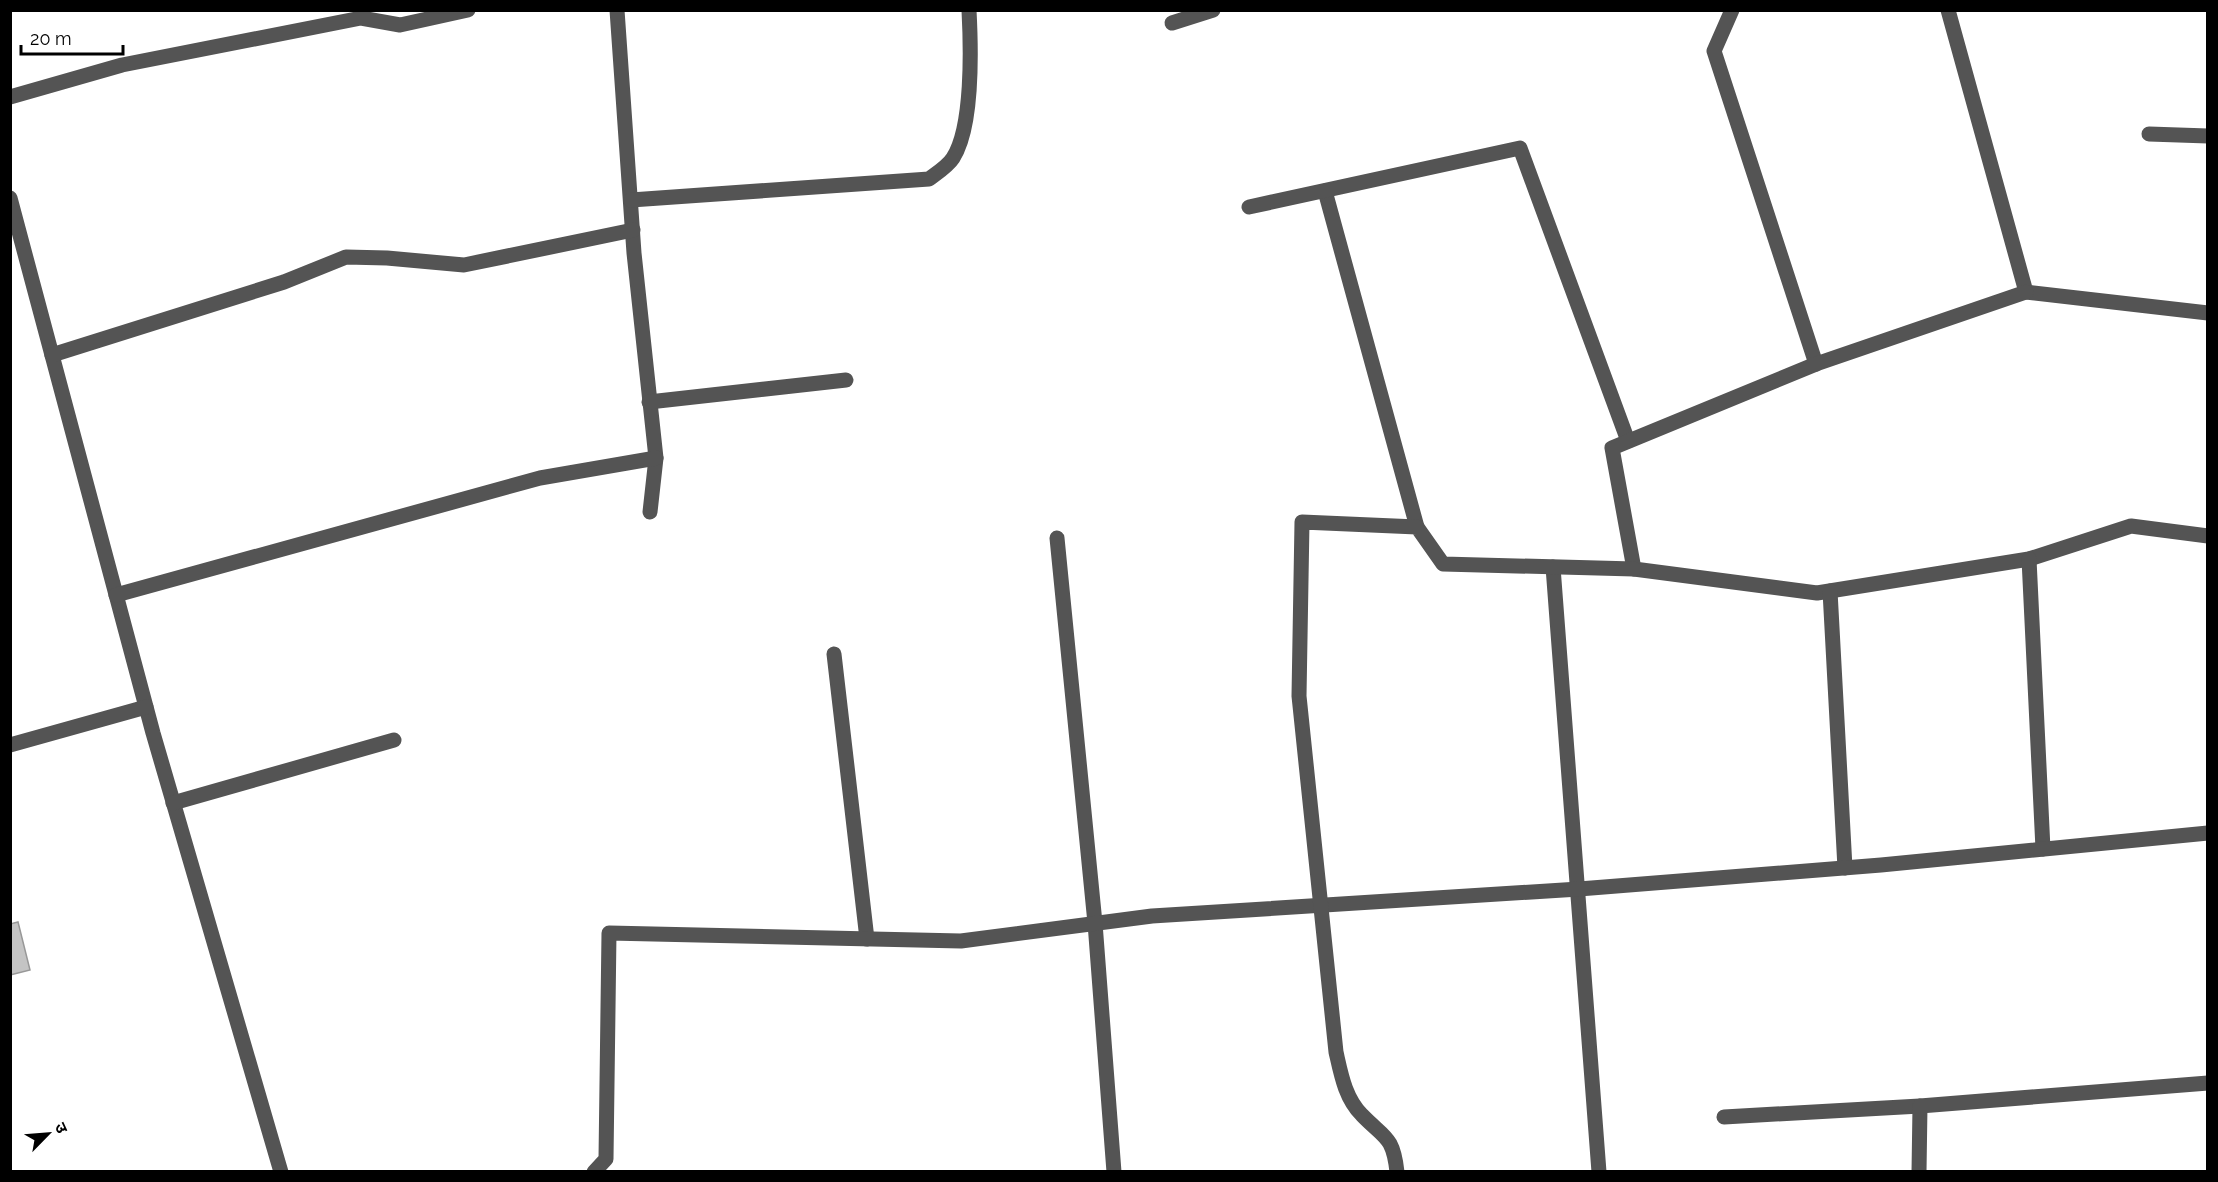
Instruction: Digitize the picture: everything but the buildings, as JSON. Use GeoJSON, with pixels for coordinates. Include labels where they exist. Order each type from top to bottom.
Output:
{"type":"FeatureCollection","features":[{"type":"Feature","properties":{"kind":"street"},"geometry":{"type":"LineString","coordinates":[[10,98],[122,65],[362,18],[380,16],[400,25],[468,10]]}},
{"type":"Feature","properties":{"kind":"street"},"geometry":{"type":"LineString","coordinates":[[617,10],[633,230],[656,458],[650,512]]}},
{"type":"Feature","properties":{"kind":"street"},"geometry":{"type":"LineString","coordinates":[[631,200],[929,179],[953,159],[965,134],[970,44],[969,10]]}},
{"type":"Feature","properties":{"kind":"street"},"geometry":{"type":"LineString","coordinates":[[1172,22],[1213,10]]}},
{"type":"Feature","properties":{"kind":"street"},"geometry":{"type":"LineString","coordinates":[[1732,10],[1714,51],[1816,364]]}},
{"type":"Feature","properties":{"kind":"street"},"geometry":{"type":"LineString","coordinates":[[1948,10],[2026,292]]}},
{"type":"Feature","properties":{"kind":"street"},"geometry":{"type":"LineString","coordinates":[[2149,134],[2208,136]]}},
{"type":"Feature","properties":{"kind":"street"},"geometry":{"type":"LineString","coordinates":[[1249,207],[1521,148],[1628,441]]}},
{"type":"Feature","properties":{"kind":"street"},"geometry":{"type":"LineString","coordinates":[[1325,191],[1417,527],[1443,564],[1634,569],[1817,593],[2029,559],[2131,526],[2208,536]]}},
{"type":"Feature","properties":{"kind":"street"},"geometry":{"type":"LineString","coordinates":[[10,198],[146,707],[281,1172]]}},
{"type":"Feature","properties":{"kind":"street"},"geometry":{"type":"LineString","coordinates":[[52,355],[284,282],[346,257],[464,265],[633,230]]}},
{"type":"Feature","properties":{"kind":"street"},"geometry":{"type":"LineString","coordinates":[[1634,569],[1612,448],[1816,364],[2026,292],[2208,313]]}},
{"type":"Feature","properties":{"kind":"street"},"geometry":{"type":"LineString","coordinates":[[649,402],[846,380]]}},
{"type":"Feature","properties":{"kind":"street"},"geometry":{"type":"LineString","coordinates":[[116,595],[540,478],[656,458]]}},
{"type":"Feature","properties":{"kind":"street"},"geometry":{"type":"LineString","coordinates":[[1397,1172],[1395,1155],[1384,1133],[1361,1114],[1343,1085],[1336,1052],[1299,696],[1302,522],[1417,527]]}},
{"type":"Feature","properties":{"kind":"street"},"geometry":{"type":"LineString","coordinates":[[1057,538],[1095,923],[1114,1172]]}},
{"type":"Feature","properties":{"kind":"street"},"geometry":{"type":"LineString","coordinates":[[2029,559],[2043,849]]}},
{"type":"Feature","properties":{"kind":"street"},"geometry":{"type":"LineString","coordinates":[[1553,567],[1599,1172]]}},
{"type":"Feature","properties":{"kind":"street"},"geometry":{"type":"LineString","coordinates":[[1830,591],[1845,867]]}},
{"type":"Feature","properties":{"kind":"street"},"geometry":{"type":"LineString","coordinates":[[834,654],[867,939]]}},
{"type":"Feature","properties":{"kind":"street"},"geometry":{"type":"LineString","coordinates":[[10,745],[146,707]]}},
{"type":"Feature","properties":{"kind":"street"},"geometry":{"type":"LineString","coordinates":[[173,802],[394,740]]}},
{"type":"Feature","properties":{"kind":"street"},"geometry":{"type":"LineString","coordinates":[[594,1172],[606,1159],[609,933],[961,941],[1152,916],[1579,889],[2208,833]]}},
{"type":"Feature","properties":{"kind":"street"},"geometry":{"type":"LineString","coordinates":[[1724,1117],[1920,1106],[2208,1083]]}},
{"type":"Feature","properties":{"kind":"street"},"geometry":{"type":"LineString","coordinates":[[1919,1172],[1920,1106]]}}]}
